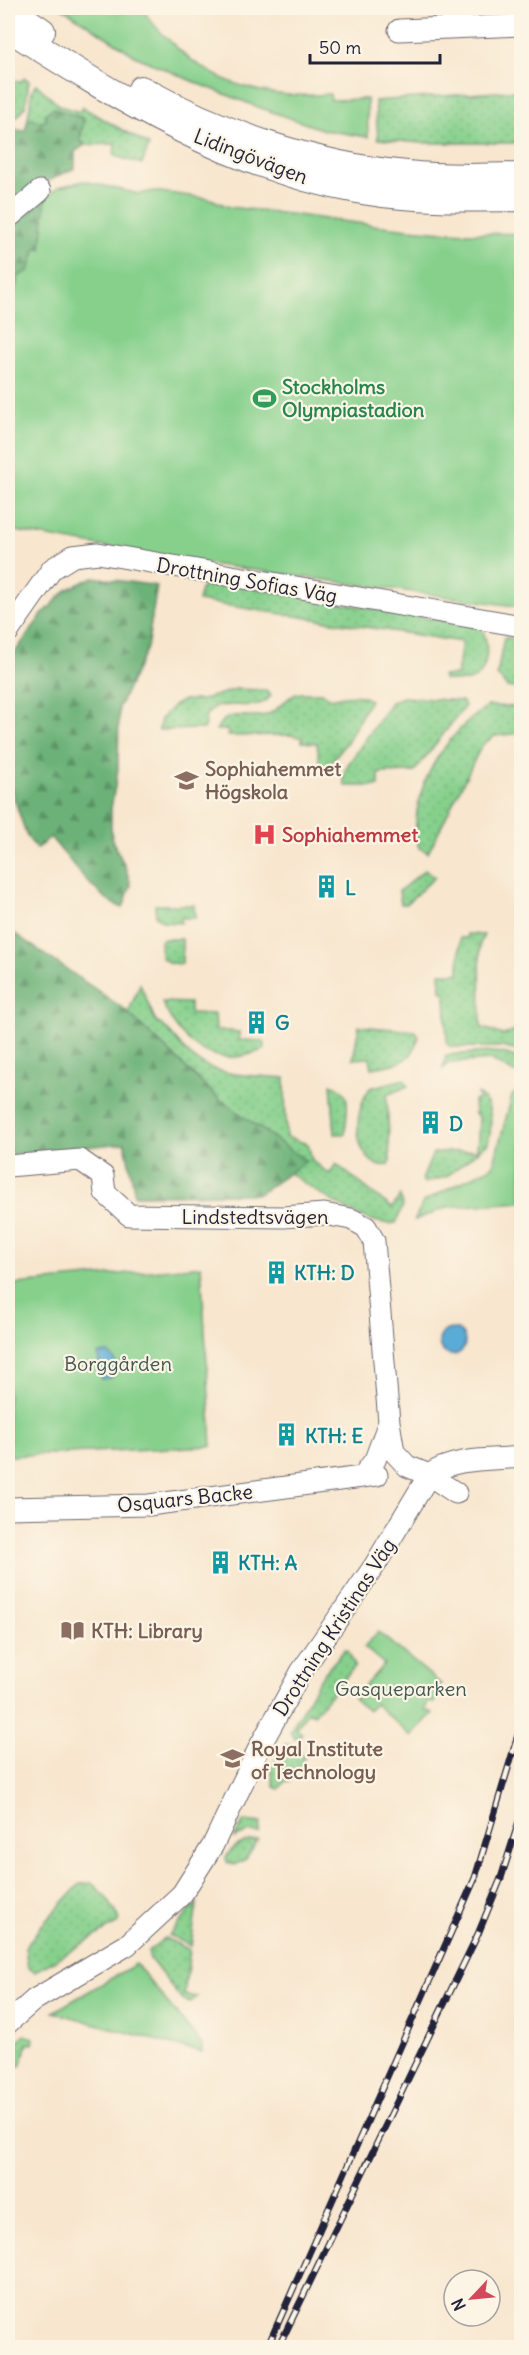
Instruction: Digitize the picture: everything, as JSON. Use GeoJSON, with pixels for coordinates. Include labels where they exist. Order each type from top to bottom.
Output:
{"type":"FeatureCollection","features":[{"type":"Feature","properties":{"kind":"main road","name":"Lidingövägen"},"geometry":{"type":"LineString","coordinates":[[8,8],[68,48],[155,97],[239,133],[288,150],[333,162],[406,174],[522,176]]}},
{"type":"Feature","properties":{"kind":"main road","name":"Lidingövägen"},"geometry":{"type":"LineString","coordinates":[[8,28],[79,73],[156,116],[231,153],[264,165],[319,182],[397,196],[463,199],[522,198]]}},
{"type":"Feature","properties":{"kind":"street"},"geometry":{"type":"LineString","coordinates":[[399,30],[522,25]]}},
{"type":"Feature","properties":{"kind":"street"},"geometry":{"type":"LineString","coordinates":[[8,218],[40,191]]}},
{"type":"Feature","properties":{"kind":"street","name":"Drottning Sofias Väg"},"geometry":{"type":"LineString","coordinates":[[8,632],[52,569],[73,556],[98,553],[522,626]]}},
{"type":"Feature","properties":{"kind":"street","name":"Lindstedtsvägen"},"geometry":{"type":"LineString","coordinates":[[8,1166],[80,1161],[103,1176],[105,1193],[129,1215],[284,1217],[324,1214],[351,1219],[366,1227],[374,1241],[389,1422],[394,1452],[378,1474]]}},
{"type":"Feature","properties":{"kind":"street"},"geometry":{"type":"LineString","coordinates":[[389,1422],[375,1460],[378,1474],[429,1475],[456,1493]]}},
{"type":"Feature","properties":{"kind":"street"},"geometry":{"type":"LineString","coordinates":[[429,1475],[439,1468],[454,1464],[522,1457]]}},
{"type":"Feature","properties":{"kind":"street","name":"Osquars Backe"},"geometry":{"type":"LineString","coordinates":[[8,1508],[149,1505],[378,1474]]}},
{"type":"Feature","properties":{"kind":"street","name":"Drottning Kristinas Väg"},"geometry":{"type":"LineString","coordinates":[[8,2023],[34,2000],[128,1945],[182,1894],[213,1845],[260,1746],[302,1672],[375,1565],[429,1475]]}},
{"type":"Feature","properties":{"kind":"green space"},"geometry":{"type":"Polygon","coordinates":[[[62,8],[142,8],[159,31],[189,58],[225,80],[245,87],[286,95],[330,94],[331,100],[367,99],[368,137],[324,130],[192,81],[137,57],[62,8]]]}},
{"type":"Feature","properties":{"kind":"green space"},"geometry":{"type":"Polygon","coordinates":[[[25,78],[29,81],[25,107],[17,117],[8,119],[8,80],[21,81],[25,78]]]}},
{"type":"Feature","properties":{"kind":"green space"},"geometry":{"type":"Polygon","coordinates":[[[36,84],[60,106],[80,112],[82,107],[149,145],[142,164],[114,156],[115,144],[85,145],[80,140],[84,119],[53,108],[45,114],[47,118],[43,122],[28,118],[32,91],[36,84]]]}},
{"type":"Feature","properties":{"kind":"green space"},"geometry":{"type":"Polygon","coordinates":[[[521,90],[521,143],[421,143],[378,139],[375,101],[521,90]]]}},
{"type":"Feature","properties":{"kind":"green space"},"geometry":{"type":"Polygon","coordinates":[[[53,108],[84,119],[80,140],[85,145],[75,152],[75,168],[38,186],[8,211],[8,122],[17,130],[25,131],[28,118],[43,122],[47,119],[45,114],[53,108]]]}},
{"type":"Feature","properties":{"kind":"green space","name":"Stockholms Olympiastadion"},"geometry":{"type":"Polygon","coordinates":[[[84,181],[139,194],[154,191],[211,199],[229,207],[375,225],[448,232],[521,233],[521,607],[180,560],[9,530],[11,519],[8,518],[8,312],[19,276],[29,271],[36,248],[41,249],[46,197],[59,187],[84,181]]]}},
{"type":"Feature","properties":{"kind":"green space"},"geometry":{"type":"Polygon","coordinates":[[[46,197],[41,249],[36,249],[29,271],[19,276],[8,312],[8,231],[46,197]]]}},
{"type":"Feature","properties":{"kind":"green space"},"geometry":{"type":"Polygon","coordinates":[[[93,577],[157,586],[147,648],[119,707],[118,770],[111,808],[111,830],[113,842],[125,866],[131,885],[123,908],[93,887],[50,837],[37,849],[27,837],[11,789],[8,788],[8,662],[41,616],[66,590],[93,577]]]}},
{"type":"Feature","properties":{"kind":"green space"},"geometry":{"type":"Polygon","coordinates":[[[211,581],[481,627],[487,649],[484,666],[481,673],[468,681],[444,680],[442,676],[457,675],[462,642],[198,601],[201,589],[211,581]]]}},
{"type":"Feature","properties":{"kind":"green space"},"geometry":{"type":"Polygon","coordinates":[[[504,637],[521,640],[521,689],[507,687],[497,675],[504,637]]]}},
{"type":"Feature","properties":{"kind":"green space"},"geometry":{"type":"Polygon","coordinates":[[[236,689],[264,690],[271,695],[260,704],[215,707],[206,715],[204,729],[159,730],[161,719],[174,705],[184,700],[202,700],[236,689]]]}},
{"type":"Feature","properties":{"kind":"green space"},"geometry":{"type":"Polygon","coordinates":[[[301,693],[322,693],[331,699],[356,696],[370,700],[347,742],[321,774],[317,743],[302,742],[302,738],[292,735],[228,736],[227,730],[216,730],[221,723],[232,716],[266,715],[291,697],[301,693]]]}},
{"type":"Feature","properties":{"kind":"green space"},"geometry":{"type":"Polygon","coordinates":[[[403,697],[462,701],[465,706],[414,772],[379,773],[379,786],[345,786],[343,776],[347,766],[391,702],[403,697]]]}},
{"type":"Feature","properties":{"kind":"green space"},"geometry":{"type":"Polygon","coordinates":[[[488,706],[521,707],[521,733],[495,736],[482,745],[428,853],[419,848],[417,840],[416,825],[422,790],[437,758],[448,743],[460,729],[488,706]]]}},
{"type":"Feature","properties":{"kind":"green space"},"geometry":{"type":"Polygon","coordinates":[[[425,870],[435,877],[406,904],[401,904],[399,891],[425,870]]]}},
{"type":"Feature","properties":{"kind":"green space"},"geometry":{"type":"Polygon","coordinates":[[[155,905],[194,905],[195,918],[181,918],[181,923],[164,922],[156,916],[155,905]]]}},
{"type":"Feature","properties":{"kind":"green space"},"geometry":{"type":"Polygon","coordinates":[[[8,915],[11,931],[123,1008],[218,1098],[306,1161],[259,1194],[135,1195],[125,1143],[8,1155],[8,915]]]}},
{"type":"Feature","properties":{"kind":"green space"},"geometry":{"type":"Polygon","coordinates":[[[467,934],[484,935],[480,944],[481,1027],[503,1035],[521,1028],[521,1052],[502,1047],[452,1047],[447,1044],[445,992],[441,991],[440,973],[459,973],[460,938],[467,938],[467,934]]]}},
{"type":"Feature","properties":{"kind":"green space"},"geometry":{"type":"Polygon","coordinates":[[[182,939],[182,964],[169,963],[161,957],[160,941],[182,939]]]}},
{"type":"Feature","properties":{"kind":"green space"},"geometry":{"type":"Polygon","coordinates":[[[140,984],[156,1022],[166,1028],[200,1063],[223,1072],[285,1078],[286,1137],[308,1144],[312,1160],[329,1174],[336,1164],[392,1208],[400,1196],[403,1206],[396,1223],[384,1223],[356,1214],[289,1173],[305,1161],[218,1098],[128,1013],[140,984]]]}},
{"type":"Feature","properties":{"kind":"green space"},"geometry":{"type":"Polygon","coordinates":[[[162,1002],[190,1003],[190,1013],[215,1014],[216,1030],[239,1032],[239,1040],[264,1041],[264,1049],[247,1055],[231,1057],[216,1056],[202,1051],[180,1031],[162,1002]]]}},
{"type":"Feature","properties":{"kind":"green space"},"geometry":{"type":"Polygon","coordinates":[[[359,1026],[415,1031],[419,1036],[408,1058],[372,1068],[370,1058],[353,1059],[359,1026]]]}},
{"type":"Feature","properties":{"kind":"green space"},"geometry":{"type":"Polygon","coordinates":[[[490,1052],[506,1054],[521,1060],[521,1069],[514,1073],[491,1060],[449,1063],[443,1069],[446,1055],[490,1052]]]}},
{"type":"Feature","properties":{"kind":"green space"},"geometry":{"type":"Polygon","coordinates":[[[404,1079],[408,1086],[387,1095],[390,1162],[389,1165],[379,1166],[370,1160],[360,1141],[358,1119],[361,1108],[370,1088],[404,1079]]]}},
{"type":"Feature","properties":{"kind":"green space"},"geometry":{"type":"Polygon","coordinates":[[[331,1084],[339,1087],[346,1098],[345,1134],[335,1134],[331,1084]]]}},
{"type":"Feature","properties":{"kind":"green space"},"geometry":{"type":"Polygon","coordinates":[[[521,1085],[521,1202],[448,1207],[415,1220],[423,1202],[493,1166],[512,1096],[521,1085]]]}},
{"type":"Feature","properties":{"kind":"green space"},"geometry":{"type":"Polygon","coordinates":[[[477,1094],[483,1098],[489,1109],[491,1123],[488,1143],[446,1177],[424,1183],[422,1180],[433,1153],[477,1150],[479,1117],[475,1114],[474,1100],[479,1099],[477,1094]]]}},
{"type":"Feature","properties":{"kind":"green space","name":"Borggården"},"geometry":{"type":"Polygon","coordinates":[[[201,1266],[212,1446],[10,1456],[8,1285],[201,1266]]]}},
{"type":"Feature","properties":{"kind":"green space","name":"Gasqueparken"},"geometry":{"type":"Polygon","coordinates":[[[378,1632],[441,1684],[434,1703],[428,1702],[425,1710],[433,1713],[411,1736],[375,1704],[368,1711],[354,1698],[384,1664],[364,1647],[378,1632]]]}},
{"type":"Feature","properties":{"kind":"green space"},"geometry":{"type":"Polygon","coordinates":[[[345,1649],[348,1650],[355,1666],[314,1714],[308,1711],[296,1729],[302,1733],[301,1735],[294,1739],[290,1731],[321,1677],[345,1649]]]}},
{"type":"Feature","properties":{"kind":"green space"},"geometry":{"type":"Polygon","coordinates":[[[285,1744],[298,1748],[304,1758],[290,1782],[285,1781],[279,1789],[274,1787],[271,1769],[285,1744]]]}},
{"type":"Feature","properties":{"kind":"green space"},"geometry":{"type":"Polygon","coordinates":[[[244,1821],[261,1823],[259,1833],[249,1832],[234,1838],[244,1821]]]}},
{"type":"Feature","properties":{"kind":"green space"},"geometry":{"type":"Polygon","coordinates":[[[258,1840],[246,1859],[234,1865],[227,1862],[226,1858],[235,1847],[258,1840]]]}},
{"type":"Feature","properties":{"kind":"green space"},"geometry":{"type":"Polygon","coordinates":[[[92,1883],[106,1897],[119,1917],[118,1923],[35,1972],[28,1968],[25,1948],[40,1927],[80,1884],[92,1883]]]}},
{"type":"Feature","properties":{"kind":"green space"},"geometry":{"type":"Polygon","coordinates":[[[197,1903],[191,1946],[169,1935],[197,1903]]]}},
{"type":"Feature","properties":{"kind":"green space"},"geometry":{"type":"Polygon","coordinates":[[[165,1938],[190,1950],[184,1995],[197,1997],[190,2003],[182,2000],[150,1959],[148,1951],[165,1938]]]}},
{"type":"Feature","properties":{"kind":"green space"},"geometry":{"type":"Polygon","coordinates":[[[136,1964],[202,2045],[202,2053],[53,2012],[136,1964]]]}},
{"type":"Feature","properties":{"kind":"green space"},"geometry":{"type":"Polygon","coordinates":[[[24,2035],[34,2038],[33,2044],[28,2043],[21,2065],[10,2070],[8,2053],[24,2035]]]}},
{"type":"Feature","properties":{"kind":"water"},"geometry":{"type":"Polygon","coordinates":[[[452,1329],[461,1333],[465,1342],[461,1351],[452,1355],[443,1351],[439,1342],[443,1333],[452,1329]]]}},
{"type":"Feature","properties":{"kind":"water"},"geometry":{"type":"Polygon","coordinates":[[[108,1353],[115,1361],[115,1371],[112,1377],[101,1379],[98,1354],[108,1353]]]}},
{"type":"Feature","properties":{"kind":"railway"},"geometry":{"type":"LineString","coordinates":[[267,2348],[475,1878],[522,1722]]}},
{"type":"Feature","properties":{"kind":"railway"},"geometry":{"type":"LineString","coordinates":[[278,2348],[478,1934],[501,1878],[522,1812]]}},
{"type":"Feature","properties":{"kind":"place","name":"Stockholms Olympiastadion"},"geometry":{"type":"Point","coordinates":[264,398]}},
{"type":"Feature","properties":{"kind":"place","name":"Sophiahemmet Högskola"},"geometry":{"type":"Point","coordinates":[187,780]}},
{"type":"Feature","properties":{"kind":"place","name":"Sophiahemmet"},"geometry":{"type":"Point","coordinates":[264,834]}},
{"type":"Feature","properties":{"kind":"place","name":"L"},"geometry":{"type":"Point","coordinates":[327,887]}},
{"type":"Feature","properties":{"kind":"place","name":"G"},"geometry":{"type":"Point","coordinates":[257,1022]}},
{"type":"Feature","properties":{"kind":"place","name":"D"},"geometry":{"type":"Point","coordinates":[431,1123]}},
{"type":"Feature","properties":{"kind":"place","name":"KTH: D"},"geometry":{"type":"Point","coordinates":[276,1272]}},
{"type":"Feature","properties":{"kind":"place","name":"KTH: E"},"geometry":{"type":"Point","coordinates":[287,1435]}},
{"type":"Feature","properties":{"kind":"place","name":"KTH: A"},"geometry":{"type":"Point","coordinates":[220,1562]}},
{"type":"Feature","properties":{"kind":"place","name":"KTH: Library"},"geometry":{"type":"Point","coordinates":[73,1630]}},
{"type":"Feature","properties":{"kind":"place","name":"Royal Institute of Technology"},"geometry":{"type":"Point","coordinates":[233,1759]}}]}
